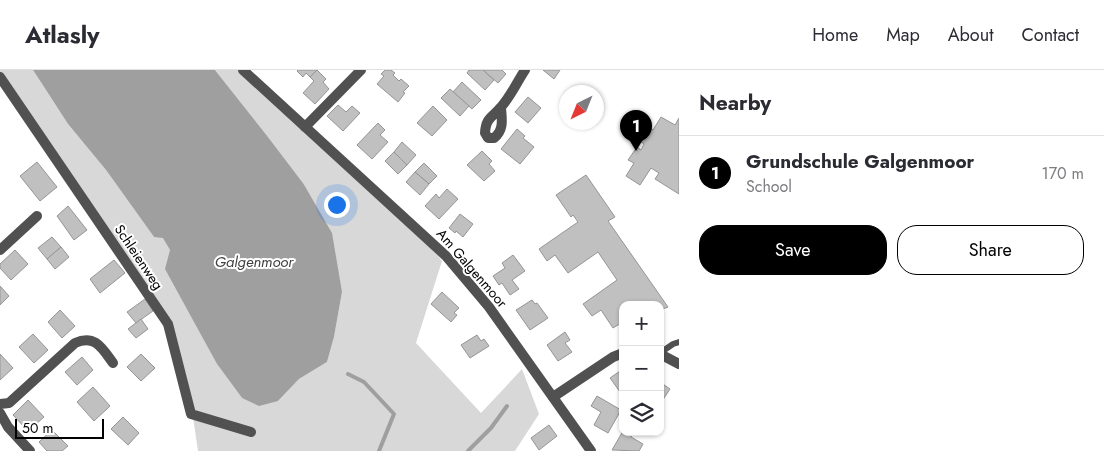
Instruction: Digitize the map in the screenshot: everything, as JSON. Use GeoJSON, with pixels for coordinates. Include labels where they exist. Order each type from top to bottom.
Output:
{"type":"FeatureCollection","features":[{"type":"Feature","properties":{"kind":"street","name":"Am Galgenmoor"},"geometry":{"type":"LineString","coordinates":[[243,70],[446,256],[488,307],[591,451]]}},
{"type":"Feature","properties":{"kind":"street"},"geometry":{"type":"LineString","coordinates":[[305,127],[361,70]]}},
{"type":"Feature","properties":{"kind":"street"},"geometry":{"type":"LineString","coordinates":[[501,108],[525,70]]}},
{"type":"Feature","properties":{"kind":"street","name":"Schleienweg"},"geometry":{"type":"LineString","coordinates":[[0,77],[168,324],[191,414],[251,432]]}},
{"type":"Feature","properties":{"kind":"street"},"geometry":{"type":"LineString","coordinates":[[0,250],[37,216]]}},
{"type":"Feature","properties":{"kind":"street"},"geometry":{"type":"LineString","coordinates":[[0,404],[9,403],[75,344],[84,339],[97,342],[113,363]]}},
{"type":"Feature","properties":{"kind":"street"},"geometry":{"type":"LineString","coordinates":[[553,397],[619,356]]}},
{"type":"Feature","properties":{"kind":"street"},"geometry":{"type":"LineString","coordinates":[[664,356],[679,364]]}},
{"type":"Feature","properties":{"kind":"street"},"geometry":{"type":"LineString","coordinates":[[0,413],[8,427],[30,451]]}},
{"type":"Feature","properties":{"kind":"lane"},"geometry":{"type":"LineString","coordinates":[[664,351],[679,342]]}},
{"type":"Feature","properties":{"kind":"shaded area"},"geometry":{"type":"Polygon","coordinates":[[[0,70],[33,70],[68,124],[106,170],[154,237],[163,237],[170,250],[204,339],[217,364],[242,398],[278,401],[299,379],[327,362],[334,337],[342,292],[303,183],[215,70],[238,70],[434,250],[442,261],[416,343],[481,413],[522,369],[539,414],[515,451],[198,451],[193,417],[170,324],[0,73],[0,70]]]}},
{"type":"Feature","properties":{"kind":"water","name":"Galgenmoor"},"geometry":{"type":"Polygon","coordinates":[[[33,70],[215,70],[303,183],[332,233],[342,292],[334,337],[327,362],[299,379],[278,401],[259,406],[242,398],[217,364],[165,269],[170,250],[163,238],[154,237],[106,170],[68,124],[33,70]]]}},
{"type":"Feature","properties":{"kind":"building"},"geometry":{"type":"Polygon","coordinates":[[[298,70],[317,70],[310,77],[306,73],[303,77],[298,70]]]}},
{"type":"Feature","properties":{"kind":"building"},"geometry":{"type":"Polygon","coordinates":[[[317,70],[326,79],[323,82],[329,89],[315,104],[303,93],[314,81],[310,77],[317,70]]]}},
{"type":"Feature","properties":{"kind":"building"},"geometry":{"type":"Polygon","coordinates":[[[385,70],[391,70],[399,81],[401,79],[409,86],[403,92],[405,93],[398,102],[377,84],[384,76],[381,74],[385,70]]]}},
{"type":"Feature","properties":{"kind":"building"},"geometry":{"type":"Polygon","coordinates":[[[469,70],[483,70],[494,80],[485,90],[467,73],[469,70]]]}},
{"type":"Feature","properties":{"kind":"building"},"geometry":{"type":"Polygon","coordinates":[[[483,70],[502,70],[506,74],[498,83],[483,70]]]}},
{"type":"Feature","properties":{"kind":"building"},"geometry":{"type":"Polygon","coordinates":[[[543,70],[560,70],[554,79],[543,70]]]}},
{"type":"Feature","properties":{"kind":"building"},"geometry":{"type":"Polygon","coordinates":[[[462,82],[481,100],[472,109],[453,92],[462,82]]]}},
{"type":"Feature","properties":{"kind":"building"},"geometry":{"type":"Polygon","coordinates":[[[450,89],[469,106],[460,116],[441,98],[450,89]]]}},
{"type":"Feature","properties":{"kind":"building"},"geometry":{"type":"Polygon","coordinates":[[[528,97],[541,108],[528,123],[515,112],[528,97]]]}},
{"type":"Feature","properties":{"kind":"building"},"geometry":{"type":"Polygon","coordinates":[[[338,105],[346,112],[352,106],[360,113],[343,131],[327,116],[338,105]]]}},
{"type":"Feature","properties":{"kind":"building"},"geometry":{"type":"Polygon","coordinates":[[[433,106],[447,120],[432,136],[417,123],[433,106]]]}},
{"type":"Feature","properties":{"kind":"building"},"geometry":{"type":"Polygon","coordinates":[[[661,117],[675,125],[679,118],[679,194],[655,179],[659,173],[651,168],[640,185],[626,176],[634,163],[628,160],[637,147],[641,150],[644,144],[640,141],[649,127],[653,130],[661,117]]]}},
{"type":"Feature","properties":{"kind":"building"},"geometry":{"type":"Polygon","coordinates":[[[378,123],[385,130],[380,135],[388,142],[372,159],[357,145],[378,123]]]}},
{"type":"Feature","properties":{"kind":"building"},"geometry":{"type":"Polygon","coordinates":[[[517,129],[525,136],[523,138],[534,147],[520,164],[501,149],[517,129]]]}},
{"type":"Feature","properties":{"kind":"building"},"geometry":{"type":"Polygon","coordinates":[[[402,142],[416,155],[407,165],[394,152],[402,142]]]}},
{"type":"Feature","properties":{"kind":"building"},"geometry":{"type":"Polygon","coordinates":[[[482,151],[492,161],[489,164],[495,171],[484,181],[467,165],[482,151]]]}},
{"type":"Feature","properties":{"kind":"building"},"geometry":{"type":"Polygon","coordinates":[[[394,152],[407,165],[398,174],[385,161],[394,152]]]}},
{"type":"Feature","properties":{"kind":"building"},"geometry":{"type":"Polygon","coordinates":[[[37,162],[57,187],[40,201],[20,176],[37,162]]]}},
{"type":"Feature","properties":{"kind":"building"},"geometry":{"type":"Polygon","coordinates":[[[424,163],[437,176],[429,184],[415,172],[424,163]]]}},
{"type":"Feature","properties":{"kind":"building"},"geometry":{"type":"Polygon","coordinates":[[[415,172],[429,184],[420,195],[406,182],[415,172]]]}},
{"type":"Feature","properties":{"kind":"building"},"geometry":{"type":"Polygon","coordinates":[[[586,175],[615,217],[608,221],[664,301],[619,301],[619,324],[613,328],[601,310],[592,316],[583,304],[617,280],[598,252],[568,273],[555,255],[547,261],[539,249],[578,222],[573,215],[571,217],[556,195],[586,175]]]}},
{"type":"Feature","properties":{"kind":"building"},"geometry":{"type":"Polygon","coordinates":[[[447,189],[458,199],[439,219],[425,206],[436,194],[439,198],[447,189]]]}},
{"type":"Feature","properties":{"kind":"building"},"geometry":{"type":"Polygon","coordinates":[[[68,206],[87,230],[74,240],[57,216],[68,206]]]}},
{"type":"Feature","properties":{"kind":"building"},"geometry":{"type":"Polygon","coordinates":[[[460,214],[473,224],[463,237],[449,228],[460,214]]]}},
{"type":"Feature","properties":{"kind":"building"},"geometry":{"type":"Polygon","coordinates":[[[52,237],[61,247],[47,259],[38,248],[52,237]]]}},
{"type":"Feature","properties":{"kind":"building"},"geometry":{"type":"Polygon","coordinates":[[[61,247],[69,257],[55,269],[47,259],[61,247]]]}},
{"type":"Feature","properties":{"kind":"building"},"geometry":{"type":"Polygon","coordinates":[[[15,250],[28,264],[11,280],[0,268],[0,264],[15,250]]]}},
{"type":"Feature","properties":{"kind":"building"},"geometry":{"type":"Polygon","coordinates":[[[513,255],[525,271],[512,280],[519,289],[510,295],[502,283],[499,285],[493,276],[505,268],[502,263],[513,255]]]}},
{"type":"Feature","properties":{"kind":"building"},"geometry":{"type":"Polygon","coordinates":[[[114,260],[125,273],[100,293],[90,279],[114,260]]]}},
{"type":"Feature","properties":{"kind":"building"},"geometry":{"type":"Polygon","coordinates":[[[0,286],[9,296],[0,305],[0,286]]]}},
{"type":"Feature","properties":{"kind":"building"},"geometry":{"type":"Polygon","coordinates":[[[442,292],[459,308],[454,313],[457,315],[451,322],[431,304],[442,292]]]}},
{"type":"Feature","properties":{"kind":"building"},"geometry":{"type":"Polygon","coordinates":[[[145,299],[153,311],[136,323],[127,312],[145,299]]]}},
{"type":"Feature","properties":{"kind":"building"},"geometry":{"type":"Polygon","coordinates":[[[532,300],[535,304],[537,303],[548,318],[530,330],[516,310],[532,300]]]}},
{"type":"Feature","properties":{"kind":"building"},"geometry":{"type":"Polygon","coordinates":[[[60,310],[75,326],[62,338],[48,322],[60,310]]]}},
{"type":"Feature","properties":{"kind":"building"},"geometry":{"type":"Polygon","coordinates":[[[141,319],[148,329],[136,338],[128,329],[141,319]]]}},
{"type":"Feature","properties":{"kind":"building"},"geometry":{"type":"Polygon","coordinates":[[[565,332],[570,340],[565,343],[572,352],[558,361],[547,345],[565,332]]]}},
{"type":"Feature","properties":{"kind":"building"},"geometry":{"type":"Polygon","coordinates":[[[33,334],[48,350],[34,363],[19,347],[33,334]]]}},
{"type":"Feature","properties":{"kind":"building"},"geometry":{"type":"Polygon","coordinates":[[[477,335],[481,341],[484,339],[489,346],[470,358],[461,345],[477,335]]]}},
{"type":"Feature","properties":{"kind":"building"},"geometry":{"type":"Polygon","coordinates":[[[0,354],[13,368],[0,380],[0,354]]]}},
{"type":"Feature","properties":{"kind":"building"},"geometry":{"type":"Polygon","coordinates":[[[141,354],[155,368],[141,381],[127,367],[141,354]]]}},
{"type":"Feature","properties":{"kind":"building"},"geometry":{"type":"Polygon","coordinates":[[[82,357],[93,370],[77,385],[65,372],[82,357]]]}},
{"type":"Feature","properties":{"kind":"building"},"geometry":{"type":"Polygon","coordinates":[[[619,372],[619,390],[610,378],[619,372]]]}},
{"type":"Feature","properties":{"kind":"building"},"geometry":{"type":"Polygon","coordinates":[[[664,385],[670,389],[664,398],[664,385]]]}},
{"type":"Feature","properties":{"kind":"building"},"geometry":{"type":"Polygon","coordinates":[[[93,387],[110,406],[94,421],[77,402],[93,387]]]}},
{"type":"Feature","properties":{"kind":"building"},"geometry":{"type":"Polygon","coordinates":[[[597,396],[619,409],[619,414],[608,433],[594,425],[601,412],[591,406],[597,396]]]}},
{"type":"Feature","properties":{"kind":"building"},"geometry":{"type":"Polygon","coordinates":[[[28,400],[44,417],[28,431],[13,415],[28,400]]]}},
{"type":"Feature","properties":{"kind":"building"},"geometry":{"type":"Polygon","coordinates":[[[123,417],[139,433],[128,445],[111,429],[123,417]]]}},
{"type":"Feature","properties":{"kind":"building"},"geometry":{"type":"Polygon","coordinates":[[[549,425],[557,436],[539,450],[531,438],[549,425]]]}},
{"type":"Feature","properties":{"kind":"building"},"geometry":{"type":"Polygon","coordinates":[[[52,430],[68,446],[62,451],[47,451],[39,442],[52,430]]]}},
{"type":"Feature","properties":{"kind":"building"},"geometry":{"type":"Polygon","coordinates":[[[620,436],[632,436],[643,444],[639,451],[612,450],[620,436]]]}},
{"type":"Feature","properties":{"kind":"waterway"},"geometry":{"type":"LineString","coordinates":[[348,374],[364,382],[394,414],[379,451]]}},
{"type":"Feature","properties":{"kind":"waterway"},"geometry":{"type":"LineString","coordinates":[[468,451],[491,428],[507,406]]}},
{"type":"Feature","properties":{"kind":"place","name":"Grundschule Galgenmoor"},"geometry":{"type":"Point","coordinates":[636,151]}}]}
